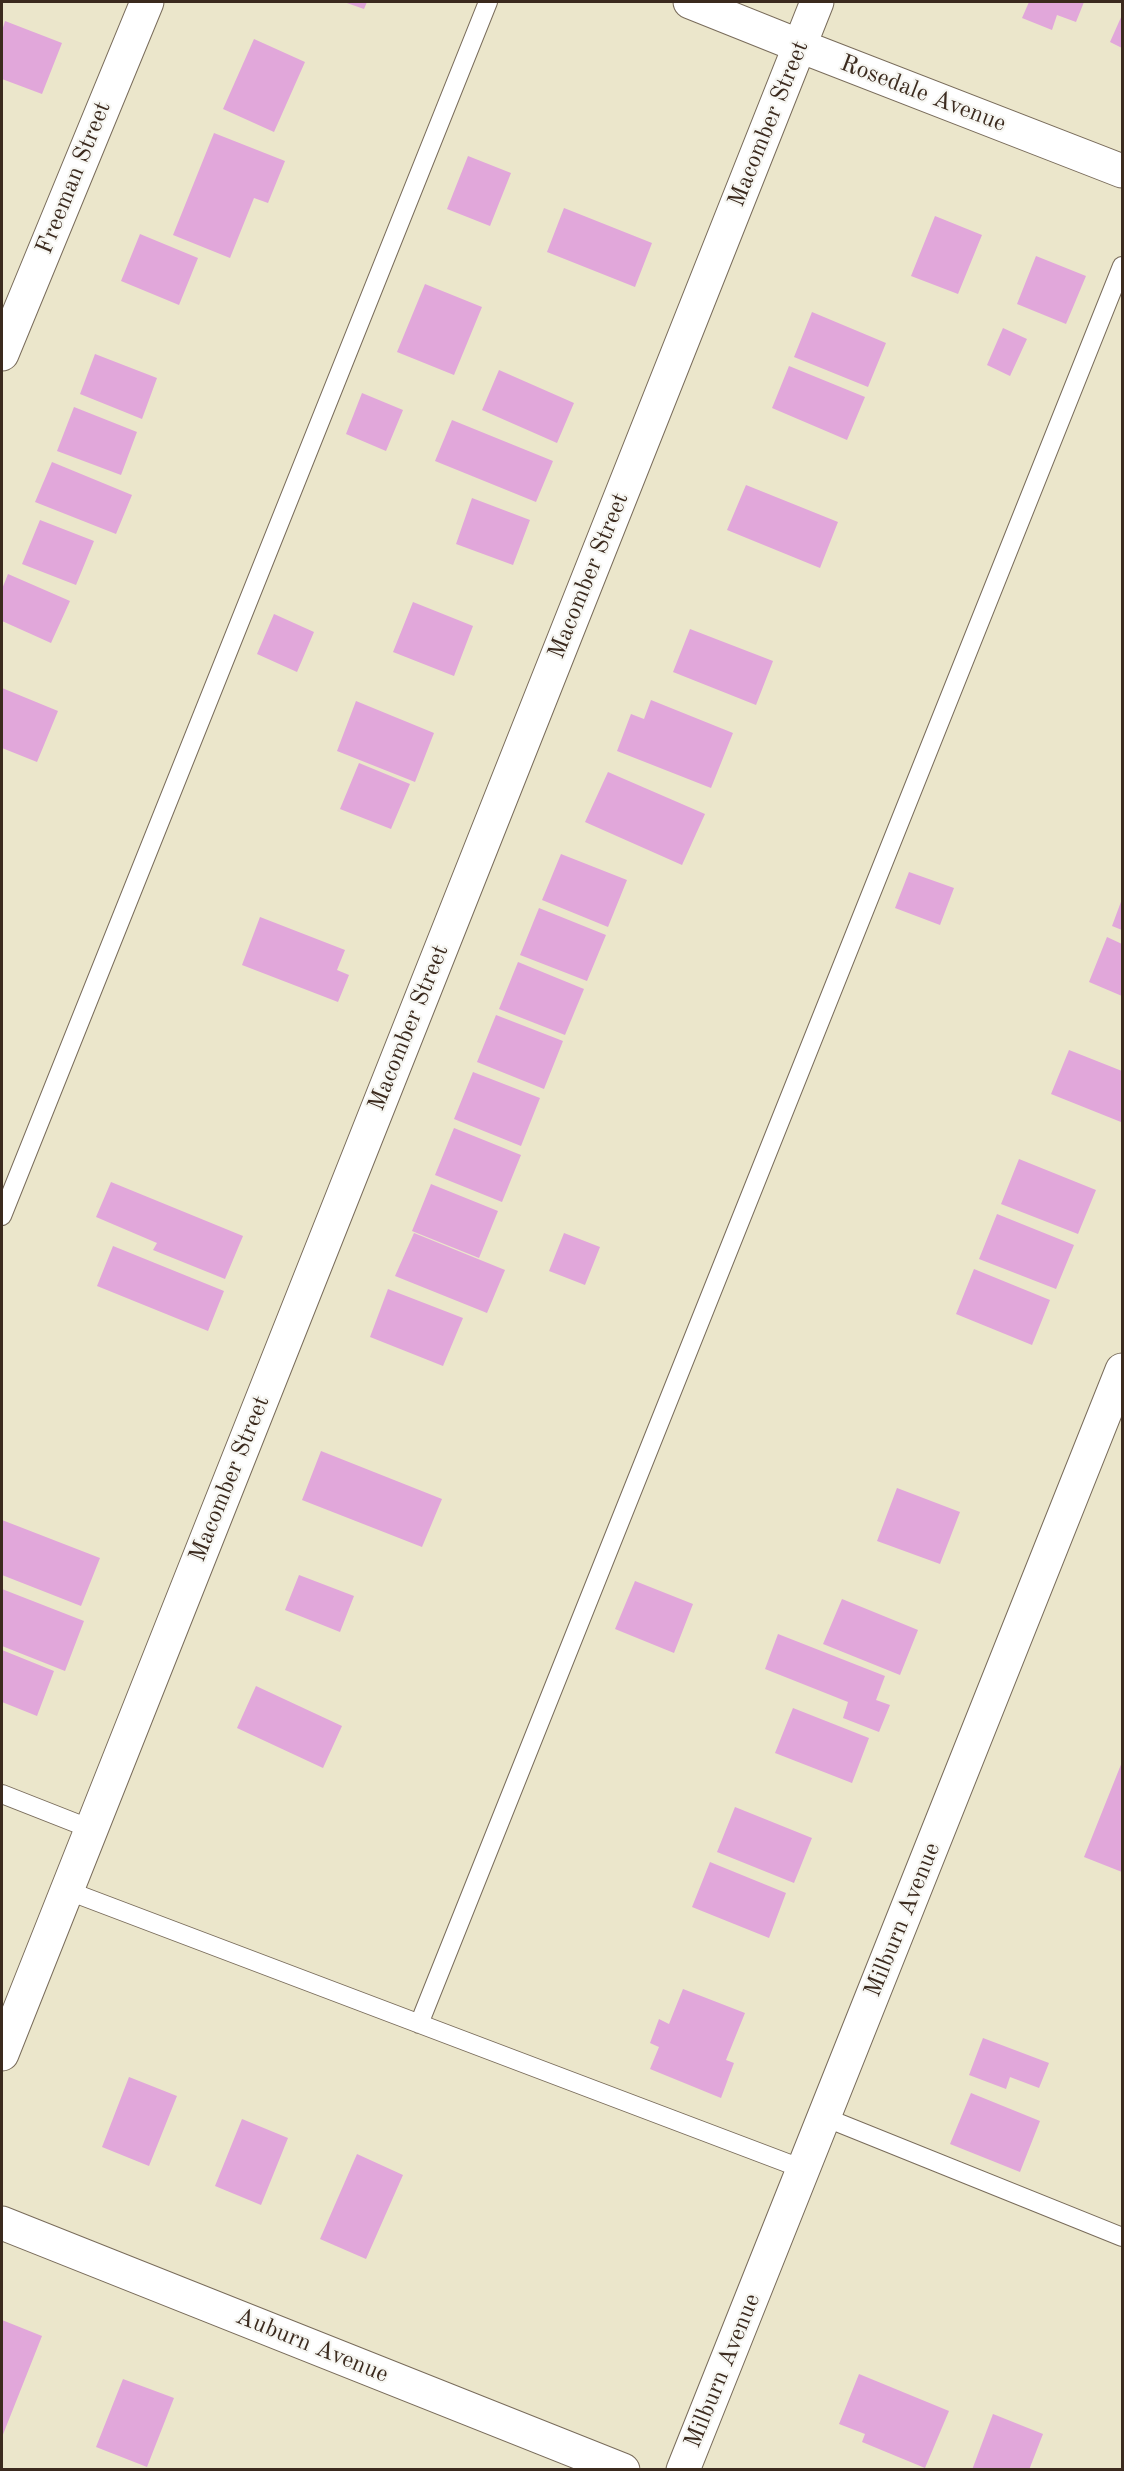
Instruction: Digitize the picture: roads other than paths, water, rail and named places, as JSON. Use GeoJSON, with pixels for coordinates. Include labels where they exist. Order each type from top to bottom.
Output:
{"type":"FeatureCollection","features":[{"type":"Feature","properties":{"kind":"street","name":"Freeman Street"},"geometry":{"type":"LineString","coordinates":[[2,354],[12,296],[147,2]]}},
{"type":"Feature","properties":{"kind":"street","name":"Rosedale Avenue"},"geometry":{"type":"LineString","coordinates":[[690,2],[1122,171]]}},
{"type":"Feature","properties":{"kind":"street","name":"Macomber Street"},"geometry":{"type":"LineString","coordinates":[[2,2054],[817,2]]}},
{"type":"Feature","properties":{"kind":"street","name":"Milburn Avenue"},"geometry":{"type":"LineString","coordinates":[[683,2469],[1122,1370]]}},
{"type":"Feature","properties":{"kind":"street","name":"Auburn Avenue"},"geometry":{"type":"LineString","coordinates":[[2,2223],[622,2469]]}},
{"type":"Feature","properties":{"kind":"lane"},"geometry":{"type":"LineString","coordinates":[[2,1216],[488,2]]}},
{"type":"Feature","properties":{"kind":"lane"},"geometry":{"type":"LineString","coordinates":[[419,2024],[1122,266]]}},
{"type":"Feature","properties":{"kind":"lane"},"geometry":{"type":"LineString","coordinates":[[2,1794],[91,1828]]}},
{"type":"Feature","properties":{"kind":"lane"},"geometry":{"type":"LineString","coordinates":[[66,1890],[803,2169]]}},
{"type":"Feature","properties":{"kind":"lane"},"geometry":{"type":"LineString","coordinates":[[824,2117],[1122,2237]]}}]}
